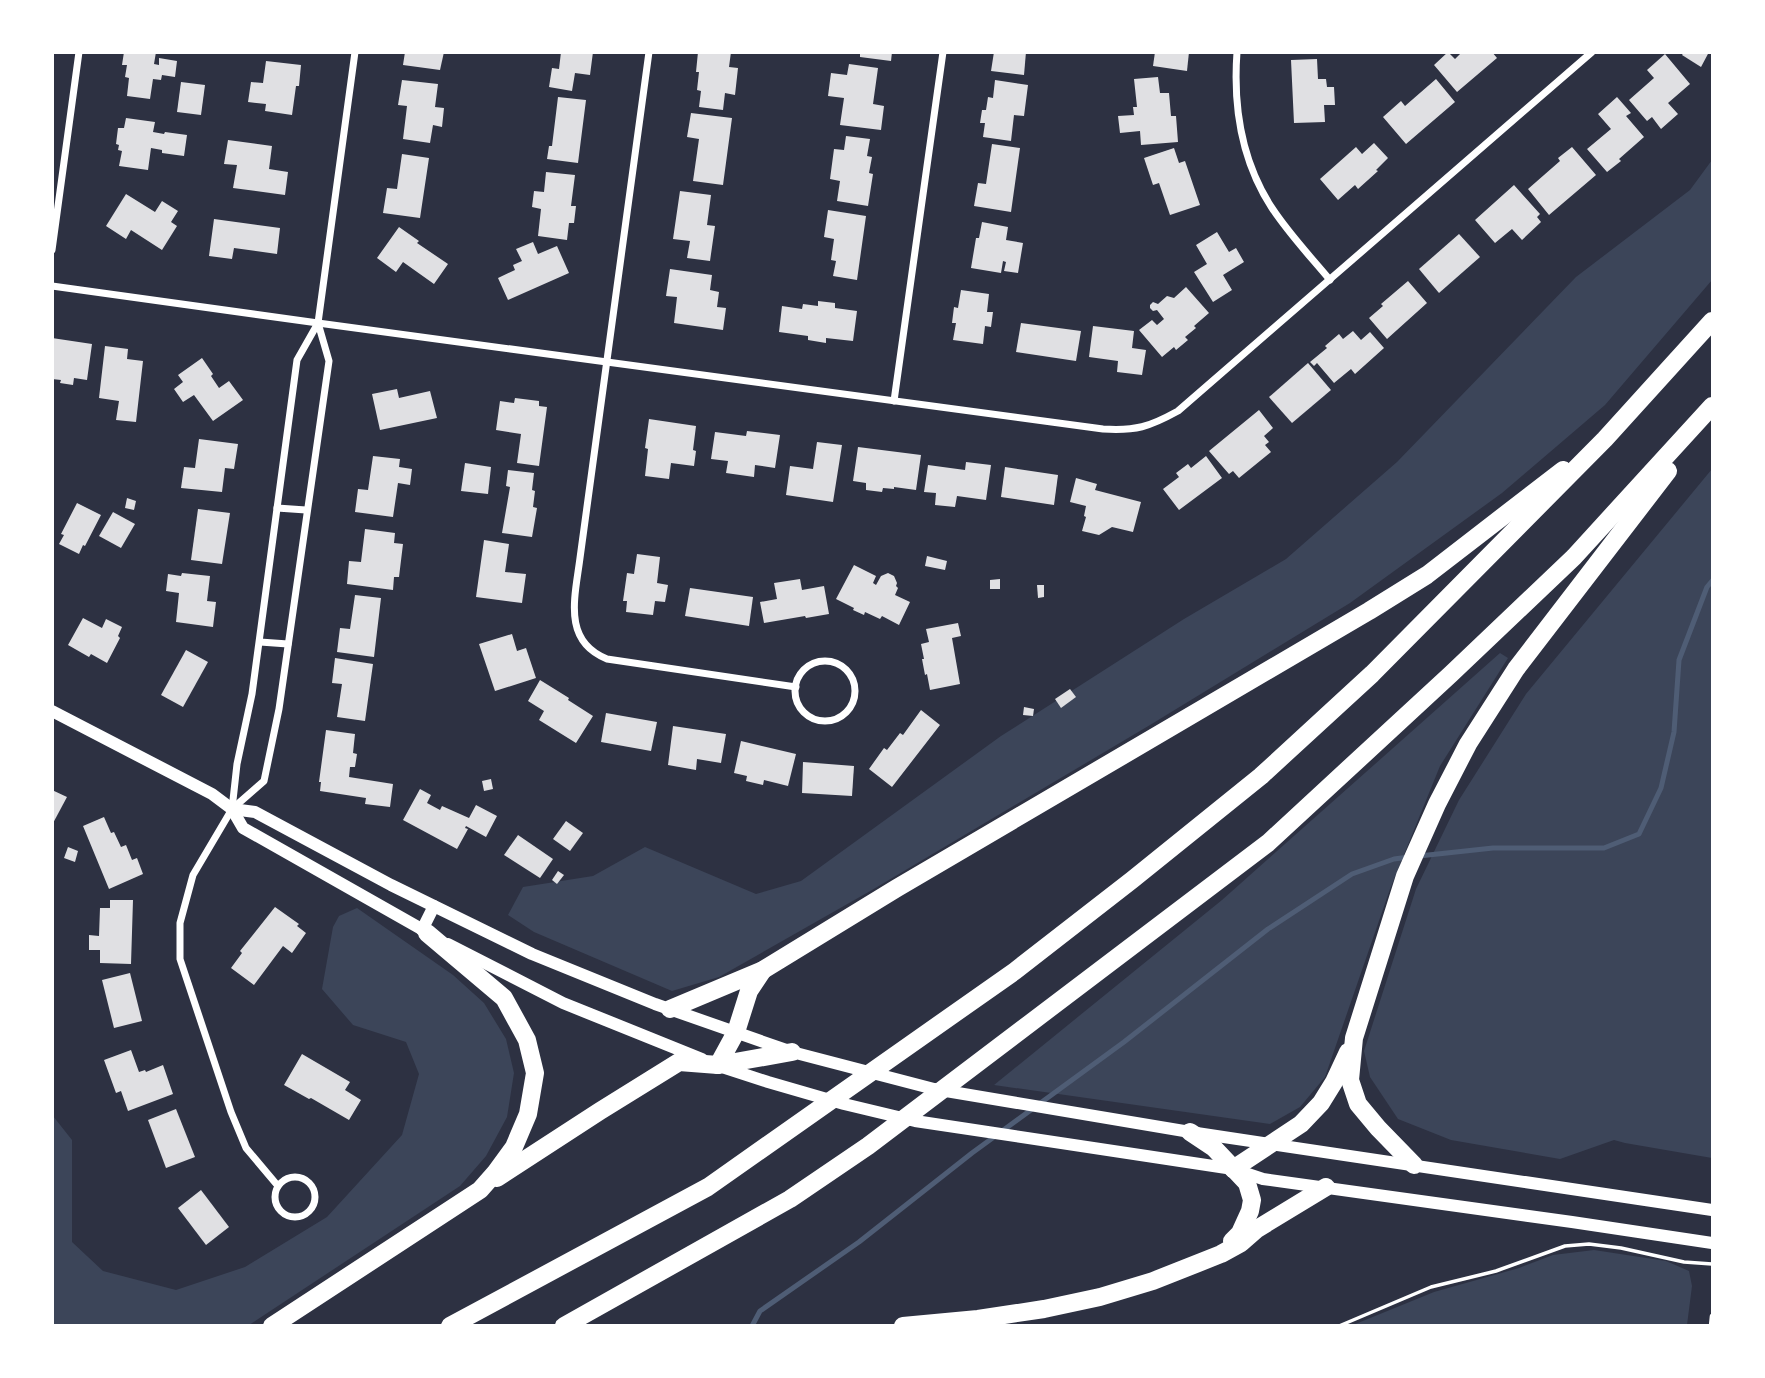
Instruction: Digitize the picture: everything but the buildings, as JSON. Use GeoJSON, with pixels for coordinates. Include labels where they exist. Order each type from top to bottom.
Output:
{"type":"FeatureCollection","features":[{"type":"Feature","properties":{"kind":"highway"},"geometry":{"type":"LineString","coordinates":[[450,1325],[708,1187],[1015,971],[1132,880],[1261,776],[1372,674],[1605,439],[1713,321]]}},
{"type":"Feature","properties":{"kind":"highway"},"geometry":{"type":"LineString","coordinates":[[564,1325],[790,1199],[868,1146],[1268,842],[1451,674],[1574,556],[1713,406]]}},
{"type":"Feature","properties":{"kind":"highway"},"geometry":{"type":"LineString","coordinates":[[1233,1169],[1301,1124],[1321,1104],[1354,1038],[1405,876],[1437,804],[1468,744],[1516,669],[1713,412]]}},
{"type":"Feature","properties":{"kind":"highway"},"geometry":{"type":"LineString","coordinates":[[670,1009],[762,970],[1369,611],[1427,575],[1605,439]]}},
{"type":"Feature","properties":{"kind":"highway"},"geometry":{"type":"LineString","coordinates":[[425,932],[504,998],[527,1040],[535,1073],[528,1114],[514,1147],[480,1190]]}},
{"type":"Feature","properties":{"kind":"highway"},"geometry":{"type":"LineString","coordinates":[[718,1065],[736,1032],[749,990],[762,970]]}},
{"type":"Feature","properties":{"kind":"highway"},"geometry":{"type":"LineString","coordinates":[[1354,1038],[1350,1080],[1358,1104],[1414,1165]]}},
{"type":"Feature","properties":{"kind":"highway"},"geometry":{"type":"LineString","coordinates":[[272,1325],[679,1062],[718,1065],[792,1052]]}},
{"type":"Feature","properties":{"kind":"highway"},"geometry":{"type":"LineString","coordinates":[[1190,1132],[1214,1148],[1247,1183],[1252,1200],[1240,1233],[1221,1254]]}},
{"type":"Feature","properties":{"kind":"highway"},"geometry":{"type":"LineString","coordinates":[[903,1325],[1044,1310],[1153,1281],[1221,1254],[1326,1188]]}},
{"type":"Feature","properties":{"kind":"main road"},"geometry":{"type":"LineString","coordinates":[[52,711],[212,794],[232,809],[243,828],[425,932],[563,1003],[768,1083],[915,1121],[1233,1169],[1263,1179],[1713,1244]]}},
{"type":"Feature","properties":{"kind":"main road"},"geometry":{"type":"LineString","coordinates":[[232,809],[255,812],[532,954],[670,1009],[792,1052],[934,1089],[1082,1115],[1713,1210]]}},
{"type":"Feature","properties":{"kind":"main road"},"geometry":{"type":"LineString","coordinates":[[425,932],[434,906]]}},
{"type":"Feature","properties":{"kind":"street"},"geometry":{"type":"LineString","coordinates":[[52,250],[79,52]]}},
{"type":"Feature","properties":{"kind":"street"},"geometry":{"type":"LineString","coordinates":[[232,809],[237,764],[260,642],[297,360],[318,323],[355,52]]}},
{"type":"Feature","properties":{"kind":"street"},"geometry":{"type":"LineString","coordinates":[[649,52],[580,558],[574,610],[575,625],[580,639],[588,648],[607,659],[796,687]]}},
{"type":"Feature","properties":{"kind":"street"},"geometry":{"type":"LineString","coordinates":[[894,401],[943,52]]}},
{"type":"Feature","properties":{"kind":"street"},"geometry":{"type":"LineString","coordinates":[[1237,52],[1236,103],[1247,155],[1270,205],[1329,280]]}},
{"type":"Feature","properties":{"kind":"street"},"geometry":{"type":"LineString","coordinates":[[52,286],[1103,429],[1141,428],[1157,423],[1178,411],[1592,52]]}},
{"type":"Feature","properties":{"kind":"street"},"geometry":{"type":"LineString","coordinates":[[278,1186],[246,1148],[231,1112],[180,959],[180,923],[193,875],[232,809],[264,781],[279,709],[329,361],[318,323]]}},
{"type":"Feature","properties":{"kind":"street"},"geometry":{"type":"LineString","coordinates":[[277,508],[306,510]]}},
{"type":"Feature","properties":{"kind":"street"},"geometry":{"type":"LineString","coordinates":[[260,642],[288,644]]}},
{"type":"Feature","properties":{"kind":"street"},"geometry":{"type":"LineString","coordinates":[[821,662],[830,662],[847,670],[855,687],[855,696],[852,706],[836,720],[816,720],[806,715],[800,707],[796,687],[804,670],[821,662]]}},
{"type":"Feature","properties":{"kind":"street"},"geometry":{"type":"LineString","coordinates":[[299,1176],[306,1179],[316,1192],[313,1208],[300,1217],[284,1215],[275,1202],[278,1186],[290,1177],[299,1176]]}},
{"type":"Feature","properties":{"kind":"lane"},"geometry":{"type":"LineString","coordinates":[[1711,1325],[1713,1316]]}},
{"type":"Feature","properties":{"kind":"path"},"geometry":{"type":"LineString","coordinates":[[1339,1325],[1431,1287],[1496,1271],[1565,1247],[1589,1244],[1684,1262],[1713,1264]]}},
{"type":"Feature","properties":{"kind":"shaded area"},"geometry":{"type":"Polygon","coordinates":[[[1712,160],[1712,280],[1605,405],[1502,493],[1350,603],[872,890],[719,977],[672,991],[534,932],[508,915],[523,887],[593,876],[645,847],[756,894],[801,881],[1001,736],[1184,619],[1286,559],[1397,462],[1576,277],[1690,190],[1712,160]]]}},
{"type":"Feature","properties":{"kind":"shaded area"},"geometry":{"type":"Polygon","coordinates":[[[1712,469],[1712,1158],[1614,1140],[1560,1159],[1451,1140],[1398,1119],[1370,1077],[1364,1051],[1416,889],[1459,800],[1526,694],[1712,469]]]}},
{"type":"Feature","properties":{"kind":"shaded area"},"geometry":{"type":"Polygon","coordinates":[[[1500,653],[1508,658],[1440,766],[1390,889],[1325,1077],[1300,1107],[1270,1124],[994,1085],[1222,900],[1500,653]]]}},
{"type":"Feature","properties":{"kind":"shaded area"},"geometry":{"type":"Polygon","coordinates":[[[357,908],[453,975],[484,1003],[506,1039],[514,1073],[507,1117],[486,1156],[460,1186],[249,1325],[53,1325],[53,1116],[72,1140],[72,1242],[103,1271],[176,1290],[245,1267],[327,1217],[402,1135],[419,1074],[406,1042],[353,1025],[322,989],[333,927],[339,916],[357,908]]]}},
{"type":"Feature","properties":{"kind":"shaded area"},"geometry":{"type":"Polygon","coordinates":[[[1594,1250],[1666,1261],[1689,1271],[1692,1286],[1687,1325],[1353,1325],[1434,1292],[1519,1268],[1553,1255],[1594,1250]]]}},
{"type":"Feature","properties":{"kind":"waterway"},"geometry":{"type":"LineString","coordinates":[[1419,856],[1493,848],[1604,848],[1639,834],[1661,788],[1674,732],[1679,660],[1707,587],[1712,581]]}},
{"type":"Feature","properties":{"kind":"waterway"},"geometry":{"type":"LineString","coordinates":[[752,1326],[760,1311],[859,1242],[972,1153],[1124,1042],[1268,929],[1352,874],[1394,859],[1409,857]]}}]}
